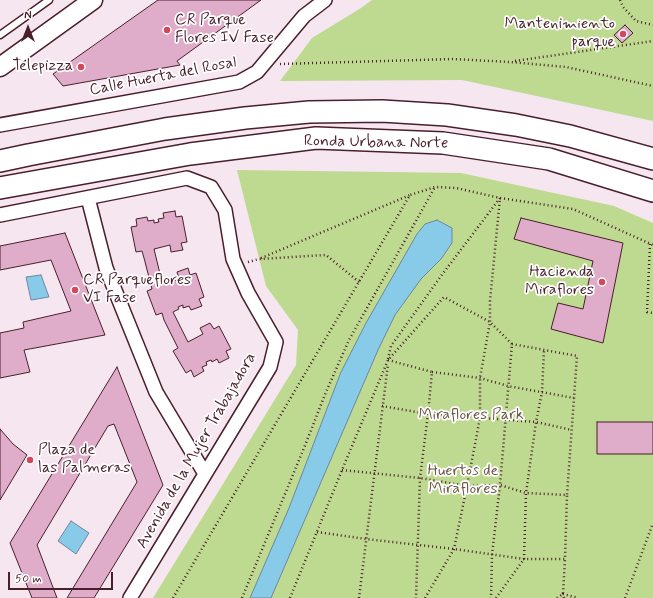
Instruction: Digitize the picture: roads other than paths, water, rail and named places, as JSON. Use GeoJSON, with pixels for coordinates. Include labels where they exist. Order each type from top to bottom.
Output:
{"type":"FeatureCollection","features":[{"type":"Feature","properties":{"kind":"main road","name":"Ronda Urbana Norte"},"geometry":{"type":"LineString","coordinates":[[0,161],[165,130],[245,118],[309,112],[382,111],[447,115],[516,125],[570,136],[653,159]]}},
{"type":"Feature","properties":{"kind":"main road","name":"Ronda Urbana Norte"},"geometry":{"type":"LineString","coordinates":[[0,188],[190,154],[316,138],[444,143],[541,158],[556,161],[653,191]]}},
{"type":"Feature","properties":{"kind":"street"},"geometry":{"type":"LineString","coordinates":[[0,67],[92,0]]}},
{"type":"Feature","properties":{"kind":"street","name":"Calle Huerta del Rosal"},"geometry":{"type":"LineString","coordinates":[[0,125],[239,82],[257,72],[304,16],[325,0]]}},
{"type":"Feature","properties":{"kind":"street","name":"Avenida de la Mujer Trabajadora"},"geometry":{"type":"LineString","coordinates":[[0,215],[187,178],[211,186],[224,210],[233,259],[248,293],[276,342],[270,367],[130,598]]}},
{"type":"Feature","properties":{"kind":"street"},"geometry":{"type":"LineString","coordinates":[[88,198],[106,268],[156,392],[205,474]]}},
{"type":"Feature","properties":{"kind":"lane"},"geometry":{"type":"LineString","coordinates":[[0,35],[49,0]]}},
{"type":"Feature","properties":{"kind":"water"},"geometry":{"type":"Polygon","coordinates":[[[437,220],[452,228],[452,243],[441,259],[421,279],[395,315],[378,350],[271,598],[250,598],[289,508],[341,372],[366,323],[417,234],[425,224],[437,220]]]}},
{"type":"Feature","properties":{"kind":"water"},"geometry":{"type":"Polygon","coordinates":[[[41,275],[49,297],[31,300],[26,277],[41,275]]]}},
{"type":"Feature","properties":{"kind":"water"},"geometry":{"type":"Polygon","coordinates":[[[71,521],[89,533],[76,554],[58,541],[71,521]]]}},
{"type":"Feature","properties":{"kind":"place","name":"CR Parque Flores IV Fase"},"geometry":{"type":"Point","coordinates":[167,30]}},
{"type":"Feature","properties":{"kind":"place","name":"Mantenimiento parque"},"geometry":{"type":"Point","coordinates":[623,34]}},
{"type":"Feature","properties":{"kind":"place","name":"Telepizza"},"geometry":{"type":"Point","coordinates":[81,67]}},
{"type":"Feature","properties":{"kind":"place","name":"Hacienda Miraflores"},"geometry":{"type":"Point","coordinates":[602,282]}},
{"type":"Feature","properties":{"kind":"place","name":"CR Parqueflores VI Fase"},"geometry":{"type":"Point","coordinates":[75,290]}},
{"type":"Feature","properties":{"kind":"place","name":"Plaza de las Palmeras"},"geometry":{"type":"Point","coordinates":[30,460]}},
{"type":"Feature","properties":{"kind":"park label","name":"Miraflores Park"},"geometry":{"type":"Point","coordinates":[471,416]}},
{"type":"Feature","properties":{"kind":"park label","name":"Huertos de Miraflores"},"geometry":{"type":"Point","coordinates":[463,481]}}]}
